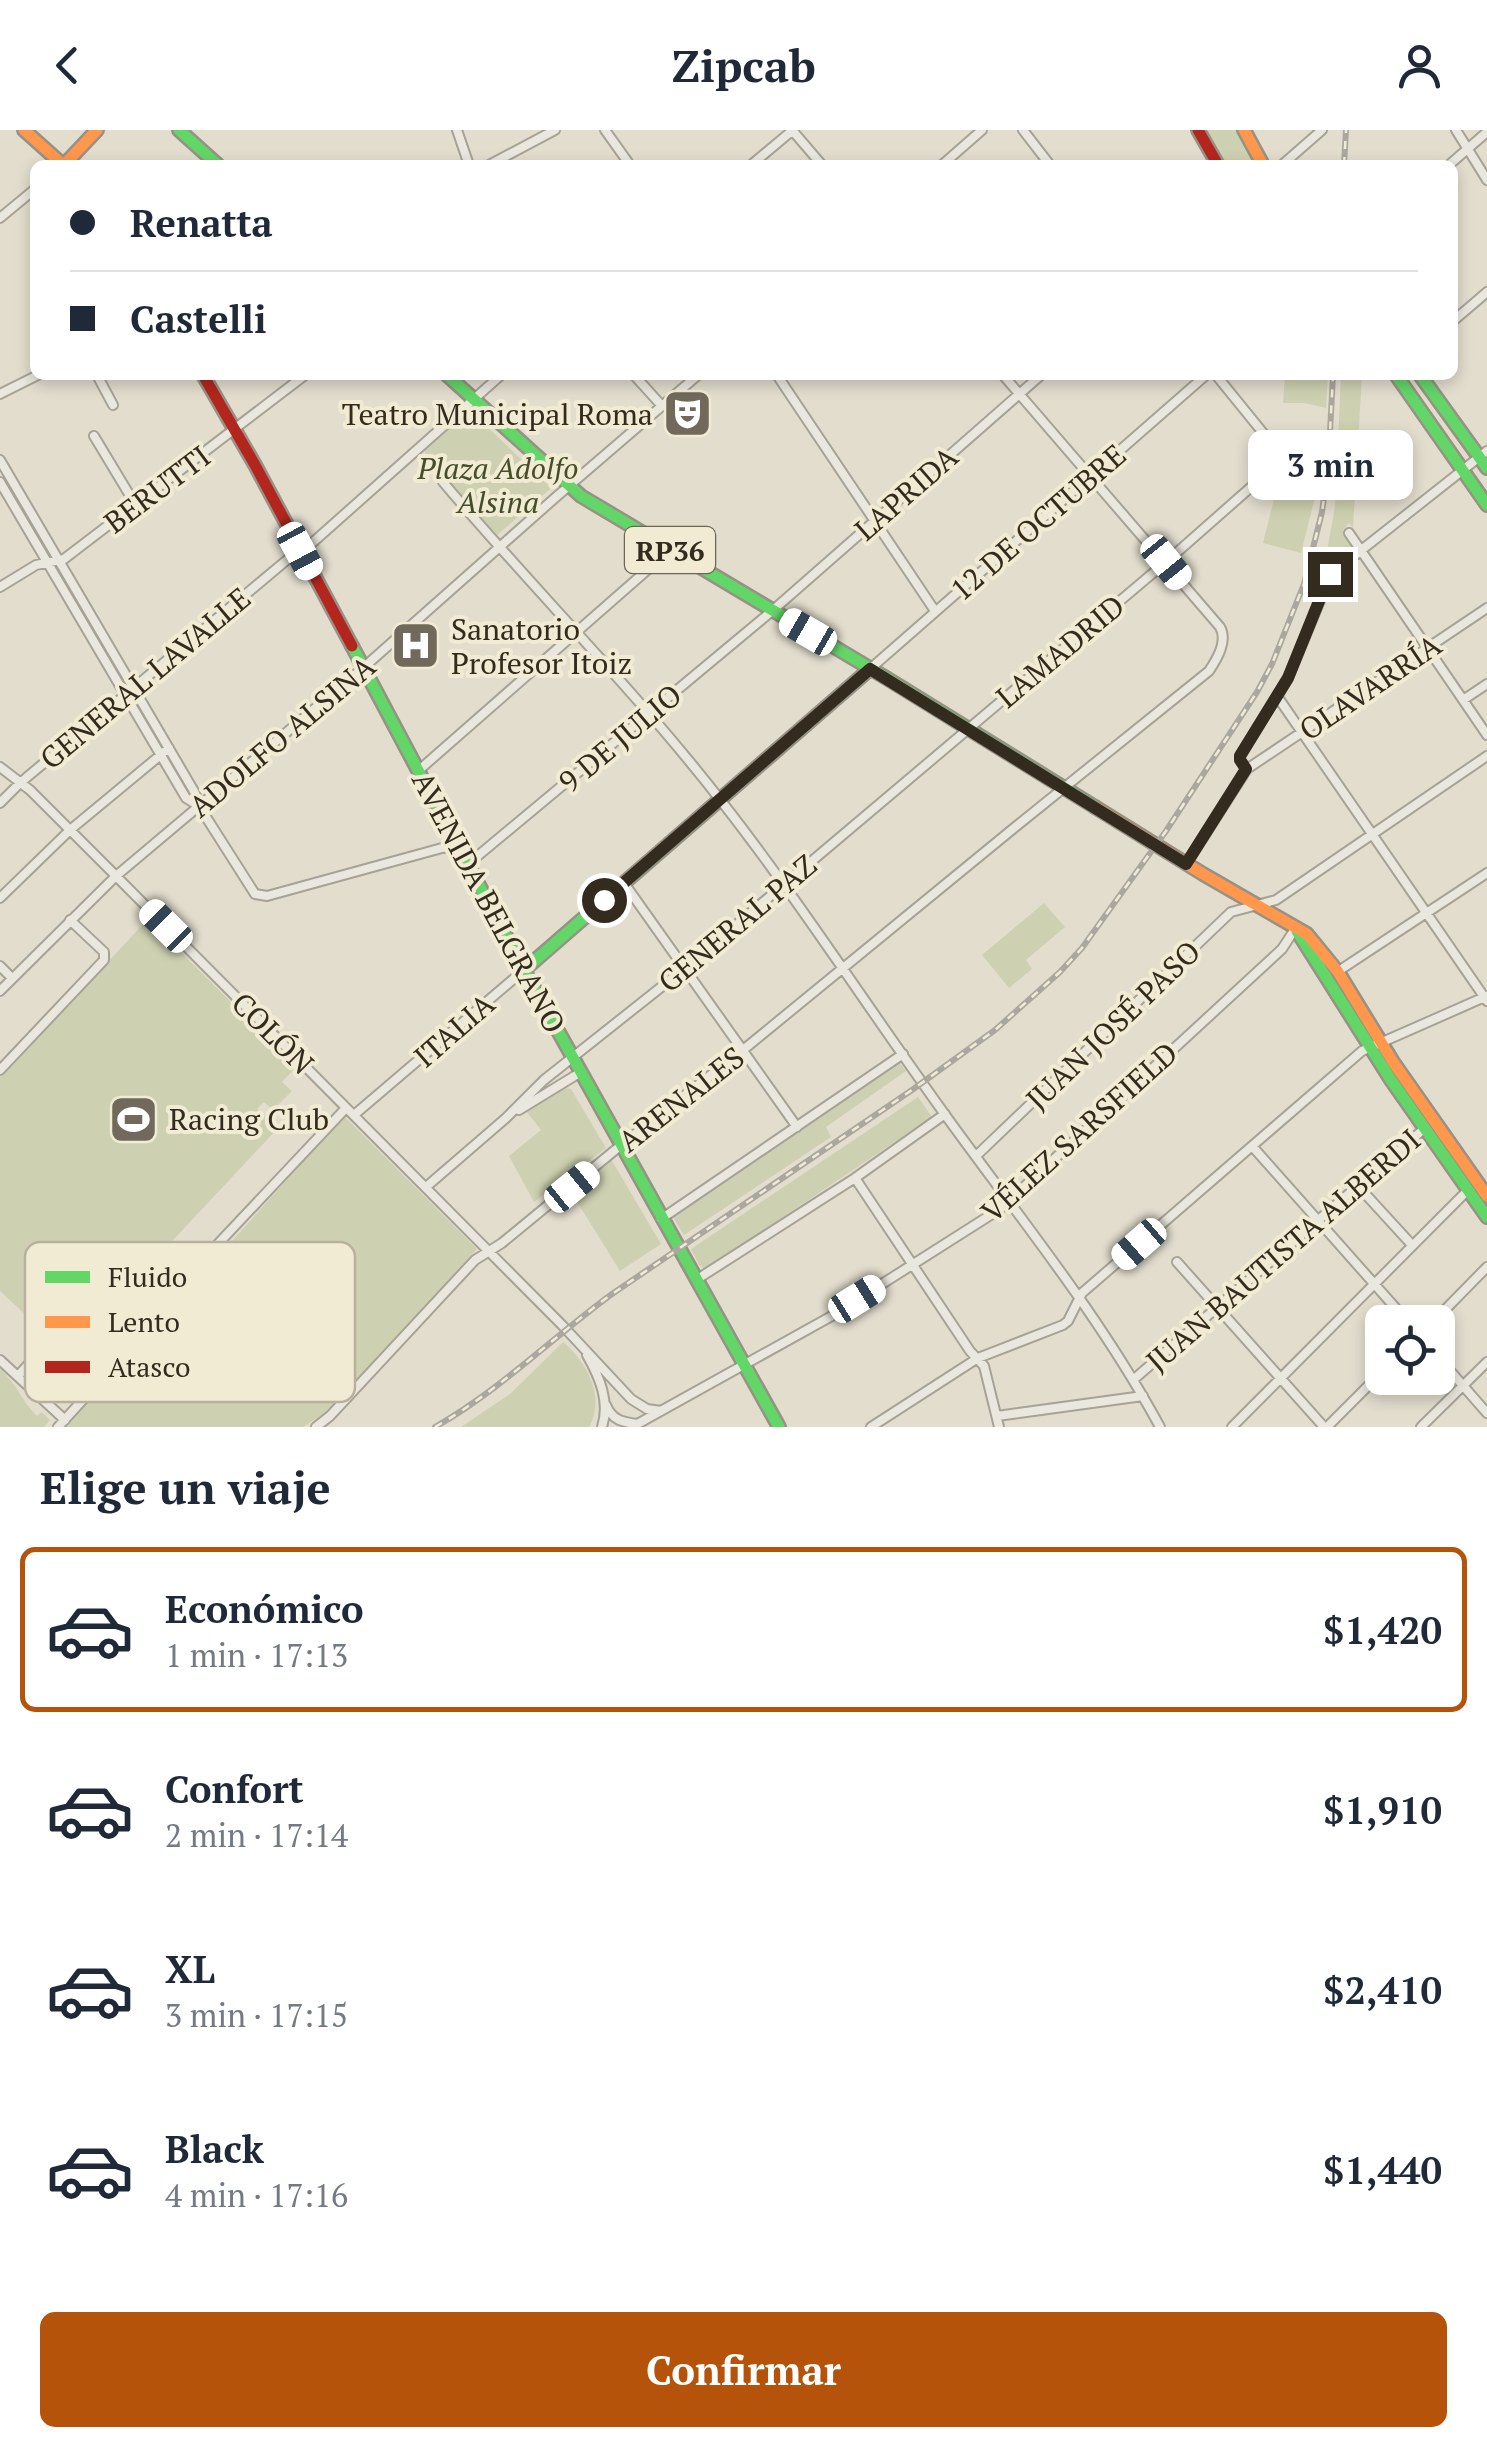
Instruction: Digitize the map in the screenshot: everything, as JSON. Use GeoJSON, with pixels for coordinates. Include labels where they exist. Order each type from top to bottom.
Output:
{"type":"FeatureCollection","features":[{"type":"Feature","properties":{"kind":"main road"},"geometry":{"type":"LineString","coordinates":[[24,130],[57,160]]}},
{"type":"Feature","properties":{"kind":"main road"},"geometry":{"type":"LineString","coordinates":[[68,160],[97,130]]}},
{"type":"Feature","properties":{"kind":"main road"},"geometry":{"type":"LineString","coordinates":[[178,130],[212,160]]}},
{"type":"Feature","properties":{"kind":"main road"},"geometry":{"type":"LineString","coordinates":[[1198,130],[1215,160]]}},
{"type":"Feature","properties":{"kind":"main road"},"geometry":{"type":"LineString","coordinates":[[1244,130],[1260,160]]}},
{"type":"Feature","properties":{"kind":"main road","name":"AVENIDA BELGRANO"},"geometry":{"type":"LineString","coordinates":[[206,380],[620,1146],[779,1427]]}},
{"type":"Feature","properties":{"kind":"main road","name":"RP36"},"geometry":{"type":"LineString","coordinates":[[453,380],[570,486],[1186,864],[1307,934],[1337,972],[1375,1044]]}},
{"type":"Feature","properties":{"kind":"main road"},"geometry":{"type":"LineString","coordinates":[[1399,380],[1487,505]]}},
{"type":"Feature","properties":{"kind":"main road"},"geometry":{"type":"LineString","coordinates":[[1424,380],[1484,459]]}},
{"type":"Feature","properties":{"kind":"main road","name":"ITALIA"},"geometry":{"type":"LineString","coordinates":[[524,970],[870,669]]}},
{"type":"Feature","properties":{"kind":"main road","name":"RP36"},"geometry":{"type":"LineString","coordinates":[[1296,929],[1429,1124],[1487,1217]]}},
{"type":"Feature","properties":{"kind":"main road","name":"RP36"},"geometry":{"type":"LineString","coordinates":[[1429,1124],[1487,1196]]}},
{"type":"Feature","properties":{"kind":"street"},"geometry":{"type":"LineString","coordinates":[[457,130],[467,160]]}},
{"type":"Feature","properties":{"kind":"street"},"geometry":{"type":"LineString","coordinates":[[498,160],[555,130]]}},
{"type":"Feature","properties":{"kind":"street"},"geometry":{"type":"LineString","coordinates":[[757,160],[792,130],[818,160]]}},
{"type":"Feature","properties":{"kind":"street"},"geometry":{"type":"LineString","coordinates":[[948,160],[982,130]]}},
{"type":"Feature","properties":{"kind":"street"},"geometry":{"type":"LineString","coordinates":[[1024,130],[1046,160]]}},
{"type":"Feature","properties":{"kind":"street"},"geometry":{"type":"LineString","coordinates":[[1288,160],[1322,130]]}},
{"type":"Feature","properties":{"kind":"street"},"geometry":{"type":"LineString","coordinates":[[1456,130],[1487,180]]}},
{"type":"Feature","properties":{"kind":"street"},"geometry":{"type":"LineString","coordinates":[[609,132],[627,160]]}},
{"type":"Feature","properties":{"kind":"street"},"geometry":{"type":"LineString","coordinates":[[1455,160],[1487,132]]}},
{"type":"Feature","properties":{"kind":"street"},"geometry":{"type":"LineString","coordinates":[[0,218],[30,194]]}},
{"type":"Feature","properties":{"kind":"street"},"geometry":{"type":"LineString","coordinates":[[1458,317],[1487,292]]}},
{"type":"Feature","properties":{"kind":"street"},"geometry":{"type":"LineString","coordinates":[[0,394],[30,379]]}},
{"type":"Feature","properties":{"kind":"street"},"geometry":{"type":"LineString","coordinates":[[100,380],[113,405]]}},
{"type":"Feature","properties":{"kind":"street","name":"BERUTTI"},"geometry":{"type":"LineString","coordinates":[[0,587],[46,562],[64,559],[299,380]]}},
{"type":"Feature","properties":{"kind":"street","name":"GENERAL LAVALLE"},"geometry":{"type":"LineString","coordinates":[[0,803],[133,688],[311,544],[495,380]]}},
{"type":"Feature","properties":{"kind":"street"},"geometry":{"type":"LineString","coordinates":[[639,380],[662,406]]}},
{"type":"Feature","properties":{"kind":"street","name":"ADOLFO ALSINA"},"geometry":{"type":"LineString","coordinates":[[0,991],[116,876],[363,668],[692,380]]}},
{"type":"Feature","properties":{"kind":"street"},"geometry":{"type":"LineString","coordinates":[[780,380],[935,611]]}},
{"type":"Feature","properties":{"kind":"street"},"geometry":{"type":"LineString","coordinates":[[1008,380],[1166,562]]}},
{"type":"Feature","properties":{"kind":"street","name":"LAPRIDA"},"geometry":{"type":"LineString","coordinates":[[772,611],[1035,380]]}},
{"type":"Feature","properties":{"kind":"street","name":"12 DE OCTUBRE"},"geometry":{"type":"LineString","coordinates":[[870,669],[1200,380]]}},
{"type":"Feature","properties":{"kind":"street","name":"LAMADRID"},"geometry":{"type":"LineString","coordinates":[[968,729],[1267,473],[1268,439],[1220,380]]}},
{"type":"Feature","properties":{"kind":"street"},"geometry":{"type":"LineString","coordinates":[[94,436],[136,504]]}},
{"type":"Feature","properties":{"kind":"street"},"geometry":{"type":"LineString","coordinates":[[1246,769],[1240,756],[1295,663],[1330,574],[1462,470],[1484,459]]}},
{"type":"Feature","properties":{"kind":"street"},"geometry":{"type":"LineString","coordinates":[[0,460],[46,562],[186,798],[199,806]]}},
{"type":"Feature","properties":{"kind":"street"},"geometry":{"type":"LineString","coordinates":[[0,482],[57,561],[169,748],[199,806],[255,894],[267,896],[458,846]]}},
{"type":"Feature","properties":{"kind":"street"},"geometry":{"type":"LineString","coordinates":[[444,482],[720,799],[1009,1200],[1133,1380],[1160,1427]]}},
{"type":"Feature","properties":{"kind":"street"},"geometry":{"type":"LineString","coordinates":[[0,505],[14,497]]}},
{"type":"Feature","properties":{"kind":"street"},"geometry":{"type":"LineString","coordinates":[[1349,532],[1487,736]]}},
{"type":"Feature","properties":{"kind":"street"},"geometry":{"type":"LineString","coordinates":[[418,771],[670,550]]}},
{"type":"Feature","properties":{"kind":"street","name":"ARENALES"},"geometry":{"type":"LineString","coordinates":[[355,1389],[475,1260],[743,1050],[1201,680],[1214,664],[1224,634],[1166,562]]}},
{"type":"Feature","properties":{"kind":"street","name":"OLAVARRÍA"},"geometry":{"type":"LineString","coordinates":[[1186,864],[1246,769],[1487,608]]}},
{"type":"Feature","properties":{"kind":"street","name":"9 DE JULIO"},"geometry":{"type":"LineString","coordinates":[[468,864],[772,611]]}},
{"type":"Feature","properties":{"kind":"street"},"geometry":{"type":"LineString","coordinates":[[1463,700],[1487,684]]}},
{"type":"Feature","properties":{"kind":"street"},"geometry":{"type":"LineString","coordinates":[[871,1427],[978,1358],[1066,1323],[1078,1299],[1375,1044],[1486,999],[1277,696]]}},
{"type":"Feature","properties":{"kind":"street","name":"GENERAL PAZ"},"geometry":{"type":"LineString","coordinates":[[426,1187],[506,1118],[538,1084],[684,969],[968,729]]}},
{"type":"Feature","properties":{"kind":"street"},"geometry":{"type":"LineString","coordinates":[[0,898],[70,830],[169,748]]}},
{"type":"Feature","properties":{"kind":"street","name":"JUAN JOSÉ PASO"},"geometry":{"type":"LineString","coordinates":[[976,1156],[1228,915],[1276,900],[1487,756]]}},
{"type":"Feature","properties":{"kind":"street","name":"COLÓN"},"geometry":{"type":"LineString","coordinates":[[0,768],[70,830],[632,1399],[647,1410],[661,1411]]}},
{"type":"Feature","properties":{"kind":"street"},"geometry":{"type":"LineString","coordinates":[[1337,972],[1487,874]]}},
{"type":"Feature","properties":{"kind":"street"},"geometry":{"type":"LineString","coordinates":[[624,883],[797,1127]]}},
{"type":"Feature","properties":{"kind":"street"},"geometry":{"type":"LineString","coordinates":[[0,1070],[104,960],[105,956],[70,920]]}},
{"type":"Feature","properties":{"kind":"street","name":"VÉLEZ SARSFIELD"},"geometry":{"type":"LineString","coordinates":[[632,1425],[830,1316],[1000,1209],[1282,948],[1296,929]]}},
{"type":"Feature","properties":{"kind":"street"},"geometry":{"type":"LineString","coordinates":[[0,966],[12,978]]}},
{"type":"Feature","properties":{"kind":"street","name":"ITALIA"},"geometry":{"type":"LineString","coordinates":[[354,1115],[524,970]]}},
{"type":"Feature","properties":{"kind":"street"},"geometry":{"type":"LineString","coordinates":[[661,1219],[902,1054]]}},
{"type":"Feature","properties":{"kind":"street","name":"GENERAL PAZ"},"geometry":{"type":"LineString","coordinates":[[506,1118],[581,1072]]}},
{"type":"Feature","properties":{"kind":"street"},"geometry":{"type":"LineString","coordinates":[[220,1242],[346,1108]]}},
{"type":"Feature","properties":{"kind":"street"},"geometry":{"type":"LineString","coordinates":[[696,1280],[855,1178],[945,1114]]}},
{"type":"Feature","properties":{"kind":"street","name":"JUAN BAUTISTA ALBERDI"},"geometry":{"type":"LineString","coordinates":[[1133,1380],[1429,1124]]}},
{"type":"Feature","properties":{"kind":"street"},"geometry":{"type":"LineString","coordinates":[[1252,1146],[1394,1305]]}},
{"type":"Feature","properties":{"kind":"street"},"geometry":{"type":"LineString","coordinates":[[855,1178],[970,1351],[984,1366],[999,1427]]}},
{"type":"Feature","properties":{"kind":"street"},"geometry":{"type":"LineString","coordinates":[[1358,1186],[1412,1245]]}},
{"type":"Feature","properties":{"kind":"street"},"geometry":{"type":"LineString","coordinates":[[1232,1427],[1468,1190]]}},
{"type":"Feature","properties":{"kind":"street"},"geometry":{"type":"LineString","coordinates":[[1177,1262],[1326,1427],[1365,1389]]}},
{"type":"Feature","properties":{"kind":"street"},"geometry":{"type":"LineString","coordinates":[[1449,1305],[1487,1267]]}},
{"type":"Feature","properties":{"kind":"street","name":"COLÓN"},"geometry":{"type":"LineString","coordinates":[[583,1347],[606,1405]]}},
{"type":"Feature","properties":{"kind":"street"},"geometry":{"type":"LineString","coordinates":[[0,1360],[25,1384]]}},
{"type":"Feature","properties":{"kind":"street"},"geometry":{"type":"LineString","coordinates":[[1421,1427],[1487,1362]]}},
{"type":"Feature","properties":{"kind":"street"},"geometry":{"type":"LineString","coordinates":[[18,1376],[25,1368]]}},
{"type":"Feature","properties":{"kind":"street"},"geometry":{"type":"LineString","coordinates":[[1455,1378],[1487,1414]]}},
{"type":"Feature","properties":{"kind":"street","name":"JUAN BAUTISTA ALBERDI"},"geometry":{"type":"LineString","coordinates":[[997,1416],[1143,1396]]}},
{"type":"Feature","properties":{"kind":"street"},"geometry":{"type":"LineString","coordinates":[[606,1405],[612,1416],[632,1425],[632,1399]]}},
{"type":"Feature","properties":{"kind":"street"},"geometry":{"type":"LineString","coordinates":[[42,1402],[62,1424],[82,1402]]}},
{"type":"Feature","properties":{"kind":"street","name":"ARENALES"},"geometry":{"type":"LineString","coordinates":[[316,1427],[343,1402]]}},
{"type":"Feature","properties":{"kind":"street"},"geometry":{"type":"LineString","coordinates":[[602,1427],[606,1405]]}},
{"type":"Feature","properties":{"kind":"green space"},"geometry":{"type":"Polygon","coordinates":[[[1198,130],[1244,130],[1260,160],[1215,160],[1198,130]]]}},
{"type":"Feature","properties":{"kind":"green space"},"geometry":{"type":"Polygon","coordinates":[[[1285,380],[1328,380],[1326,408],[1283,403],[1285,380]]]}},
{"type":"Feature","properties":{"kind":"green space"},"geometry":{"type":"Polygon","coordinates":[[[1341,380],[1362,380],[1353,528],[1349,523],[1343,530],[1353,543],[1353,550],[1325,571],[1335,507],[1341,380]]]}},
{"type":"Feature","properties":{"kind":"green space","name":"Plaza Adolfo Alsina"},"geometry":{"type":"Polygon","coordinates":[[[462,416],[478,418],[550,489],[495,537],[425,453],[462,416]]]}},
{"type":"Feature","properties":{"kind":"green space"},"geometry":{"type":"Polygon","coordinates":[[[1277,487],[1315,497],[1301,553],[1263,543],[1277,487]]]}},
{"type":"Feature","properties":{"kind":"green space"},"geometry":{"type":"Polygon","coordinates":[[[1044,903],[1065,927],[1026,960],[1032,969],[1009,988],[982,955],[1044,903]]]}},
{"type":"Feature","properties":{"kind":"green space","name":"Racing Club"},"geometry":{"type":"Polygon","coordinates":[[[148,919],[296,1067],[282,1082],[292,1091],[273,1110],[264,1102],[257,1109],[278,1128],[171,1242],[25,1242],[25,1314],[0,1291],[0,1077],[148,919]]]}},
{"type":"Feature","properties":{"kind":"green space"},"geometry":{"type":"Polygon","coordinates":[[[898,1061],[906,1071],[826,1127],[831,1137],[684,1235],[674,1214],[898,1061]]]}},
{"type":"Feature","properties":{"kind":"green space"},"geometry":{"type":"Polygon","coordinates":[[[565,1088],[571,1089],[606,1148],[534,1202],[509,1156],[541,1130],[526,1111],[565,1088]]]}},
{"type":"Feature","properties":{"kind":"green space"},"geometry":{"type":"Polygon","coordinates":[[[918,1097],[932,1117],[710,1266],[699,1265],[691,1249],[918,1097]]]}},
{"type":"Feature","properties":{"kind":"green space"},"geometry":{"type":"Polygon","coordinates":[[[344,1116],[477,1249],[355,1382],[355,1242],[231,1242],[344,1116]]]}},
{"type":"Feature","properties":{"kind":"green space"},"geometry":{"type":"Polygon","coordinates":[[[611,1159],[661,1244],[620,1271],[571,1192],[611,1159]]]}},
{"type":"Feature","properties":{"kind":"green space"},"geometry":{"type":"Polygon","coordinates":[[[563,1342],[580,1360],[595,1392],[594,1416],[589,1427],[461,1427],[510,1394],[563,1342]]]}},
{"type":"Feature","properties":{"kind":"green space"},"geometry":{"type":"Polygon","coordinates":[[[0,1369],[37,1416],[42,1412],[50,1420],[44,1427],[0,1427],[0,1369]]]}},
{"type":"Feature","properties":{"kind":"green space"},"geometry":{"type":"Polygon","coordinates":[[[83,1402],[336,1402],[303,1427],[62,1427],[83,1402]]]}},
{"type":"Feature","properties":{"kind":"railway"},"geometry":{"type":"LineString","coordinates":[[1344,160],[1346,130]]}},
{"type":"Feature","properties":{"kind":"railway"},"geometry":{"type":"LineString","coordinates":[[435,1427],[504,1380],[612,1294],[995,1030],[1082,948],[1166,831],[1272,664],[1304,584],[1322,512],[1333,380]]}},
{"type":"Feature","properties":{"kind":"traffic: fast"},"geometry":{"type":"LineString","coordinates":[[179,130],[212,160]]}},
{"type":"Feature","properties":{"kind":"traffic: fast"},"geometry":{"type":"LineString","coordinates":[[453,380],[581,496],[1095,807]]}},
{"type":"Feature","properties":{"kind":"traffic: fast"},"geometry":{"type":"LineString","coordinates":[[1400,380],[1487,505]]}},
{"type":"Feature","properties":{"kind":"traffic: fast"},"geometry":{"type":"LineString","coordinates":[[1424,380],[1487,468]]}},
{"type":"Feature","properties":{"kind":"traffic: fast"},"geometry":{"type":"LineString","coordinates":[[352,646],[524,970],[870,669]]}},
{"type":"Feature","properties":{"kind":"traffic: fast"},"geometry":{"type":"LineString","coordinates":[[1297,931],[1391,1080],[1487,1217]]}},
{"type":"Feature","properties":{"kind":"traffic: fast"},"geometry":{"type":"LineString","coordinates":[[524,970],[779,1427]]}},
{"type":"Feature","properties":{"kind":"traffic: slow"},"geometry":{"type":"LineString","coordinates":[[24,130],[57,160]]}},
{"type":"Feature","properties":{"kind":"traffic: slow"},"geometry":{"type":"LineString","coordinates":[[69,160],[97,130]]}},
{"type":"Feature","properties":{"kind":"traffic: slow"},"geometry":{"type":"LineString","coordinates":[[1244,130],[1260,160]]}},
{"type":"Feature","properties":{"kind":"traffic: slow"},"geometry":{"type":"LineString","coordinates":[[1095,807],[1307,934],[1338,972],[1393,1062],[1487,1196]]}},
{"type":"Feature","properties":{"kind":"traffic: jam"},"geometry":{"type":"LineString","coordinates":[[1198,130],[1215,160]]}},
{"type":"Feature","properties":{"kind":"traffic: jam"},"geometry":{"type":"LineString","coordinates":[[206,380],[352,646]]}},
{"type":"Feature","properties":{"kind":"place","name":"Teatro Municipal Roma"},"geometry":{"type":"Point","coordinates":[688,414]}},
{"type":"Feature","properties":{"kind":"place","name":"Sanatorio Profesor Itoiz"},"geometry":{"type":"Point","coordinates":[416,646]}},
{"type":"Feature","properties":{"kind":"place","name":"Racing Club"},"geometry":{"type":"Point","coordinates":[134,1119]}},
{"type":"Feature","properties":{"kind":"route"},"geometry":{"type":"LineString","coordinates":[[604,900],[870,669],[1186,864],[1246,769],[1240,756],[1288,678],[1330,574]]}}]}
